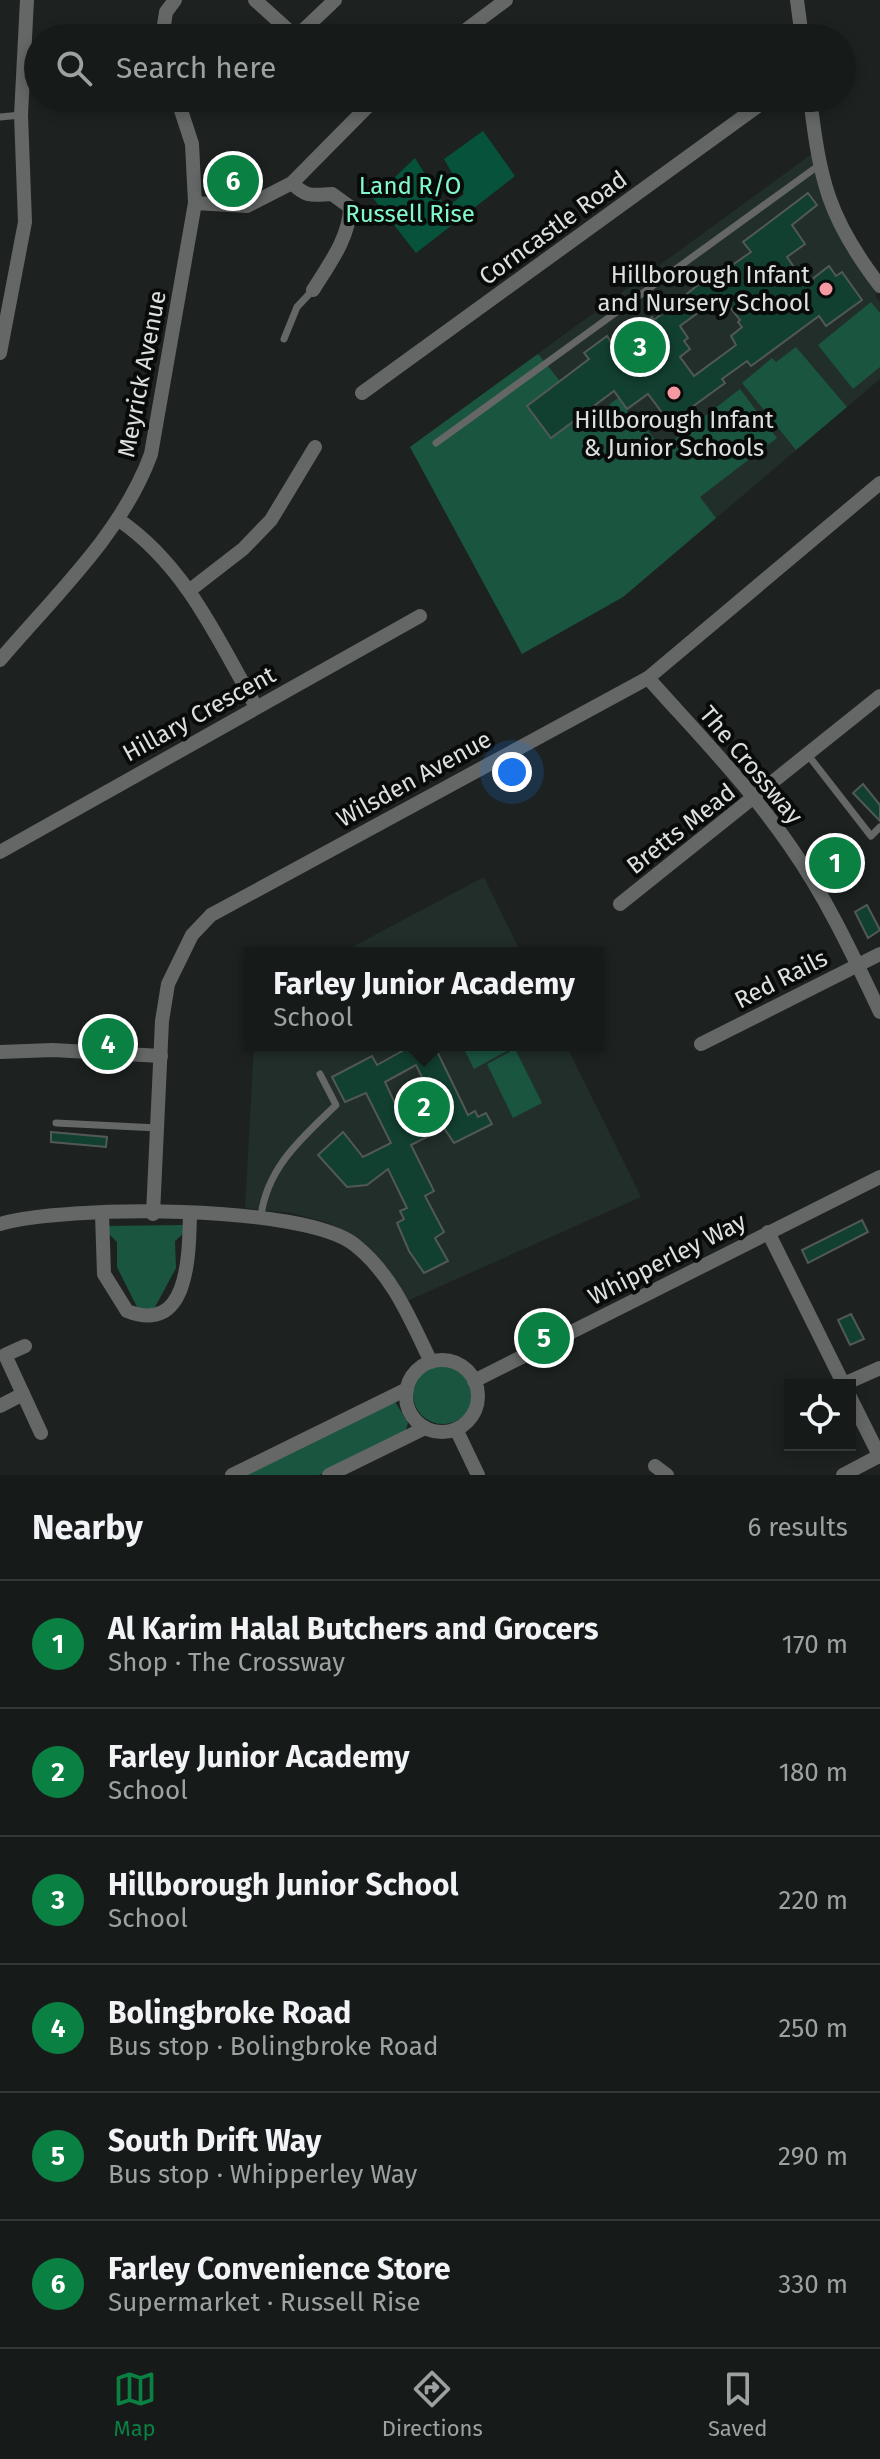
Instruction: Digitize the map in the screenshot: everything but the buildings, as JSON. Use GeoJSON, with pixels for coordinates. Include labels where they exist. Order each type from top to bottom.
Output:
{"type":"FeatureCollection","features":[{"type":"Feature","properties":{"kind":"street"},"geometry":{"type":"LineString","coordinates":[[26,24],[27,0]]}},
{"type":"Feature","properties":{"kind":"street"},"geometry":{"type":"LineString","coordinates":[[164,24],[166,12],[175,0]]}},
{"type":"Feature","properties":{"kind":"street"},"geometry":{"type":"LineString","coordinates":[[255,0],[281,24]]}},
{"type":"Feature","properties":{"kind":"street"},"geometry":{"type":"LineString","coordinates":[[310,24],[335,0]]}},
{"type":"Feature","properties":{"kind":"street"},"geometry":{"type":"LineString","coordinates":[[474,24],[506,0]]}},
{"type":"Feature","properties":{"kind":"street"},"geometry":{"type":"LineString","coordinates":[[797,0],[800,24]]}},
{"type":"Feature","properties":{"kind":"street"},"geometry":{"type":"LineString","coordinates":[[0,353],[25,222],[21,115],[24,58]]}},
{"type":"Feature","properties":{"kind":"street","name":"Meyrick Avenue"},"geometry":{"type":"LineString","coordinates":[[0,660],[119,520],[140,484],[151,454],[195,203],[192,144],[182,112]]}},
{"type":"Feature","properties":{"kind":"street"},"geometry":{"type":"LineString","coordinates":[[195,203],[247,206],[292,183],[351,112]]}},
{"type":"Feature","properties":{"kind":"street","name":"Corncastle Road"},"geometry":{"type":"LineString","coordinates":[[362,393],[750,112]]}},
{"type":"Feature","properties":{"kind":"street"},"geometry":{"type":"LineString","coordinates":[[812,112],[818,166],[833,209],[859,258],[880,286]]}},
{"type":"Feature","properties":{"kind":"street"},"geometry":{"type":"LineString","coordinates":[[292,183],[312,198],[332,194],[350,207],[350,218],[334,256],[313,290]]}},
{"type":"Feature","properties":{"kind":"street"},"geometry":{"type":"LineString","coordinates":[[190,590],[243,549],[271,520],[315,447]]}},
{"type":"Feature","properties":{"kind":"street","name":"Wilsden Avenue"},"geometry":{"type":"LineString","coordinates":[[153,1214],[168,984],[192,935],[211,915],[648,678],[880,483]]}},
{"type":"Feature","properties":{"kind":"street"},"geometry":{"type":"LineString","coordinates":[[119,520],[137,532],[190,590],[256,707]]}},
{"type":"Feature","properties":{"kind":"street","name":"Hillary Crescent"},"geometry":{"type":"LineString","coordinates":[[0,852],[420,616]]}},
{"type":"Feature","properties":{"kind":"street","name":"The Crossway"},"geometry":{"type":"LineString","coordinates":[[648,678],[756,799],[818,888],[880,1012]]}},
{"type":"Feature","properties":{"kind":"street","name":"Bretts Mead"},"geometry":{"type":"LineString","coordinates":[[620,904],[756,799],[880,696]]}},
{"type":"Feature","properties":{"kind":"street","name":"Red Rails"},"geometry":{"type":"LineString","coordinates":[[701,1044],[880,954]]}},
{"type":"Feature","properties":{"kind":"street"},"geometry":{"type":"LineString","coordinates":[[0,1052],[53,1050],[161,1056]]}},
{"type":"Feature","properties":{"kind":"street","name":"Whipperley Way"},"geometry":{"type":"LineString","coordinates":[[474,1381],[880,1177]]}},
{"type":"Feature","properties":{"kind":"street"},"geometry":{"type":"LineString","coordinates":[[102,1214],[104,1274],[127,1311],[160,1313],[169,1308],[188,1275],[190,1213]]}},
{"type":"Feature","properties":{"kind":"street"},"geometry":{"type":"LineString","coordinates":[[0,1224],[22,1217],[190,1213],[261,1216],[315,1224],[350,1234],[384,1273],[431,1362]]}},
{"type":"Feature","properties":{"kind":"street"},"geometry":{"type":"LineString","coordinates":[[768,1232],[842,1379]]}},
{"type":"Feature","properties":{"kind":"street"},"geometry":{"type":"LineString","coordinates":[[25,1346],[5,1355],[41,1433]]}},
{"type":"Feature","properties":{"kind":"street"},"geometry":{"type":"LineString","coordinates":[[431,1362],[461,1366],[474,1381],[478,1392],[473,1414],[456,1429],[435,1432],[425,1428],[409,1412],[407,1389],[416,1372],[431,1362]]}},
{"type":"Feature","properties":{"kind":"street"},"geometry":{"type":"LineString","coordinates":[[856,1382],[880,1368]]}},
{"type":"Feature","properties":{"kind":"street"},"geometry":{"type":"LineString","coordinates":[[232,1475],[407,1389]]}},
{"type":"Feature","properties":{"kind":"street"},"geometry":{"type":"LineString","coordinates":[[0,1406],[23,1394]]}},
{"type":"Feature","properties":{"kind":"street"},"geometry":{"type":"LineString","coordinates":[[843,1475],[880,1457],[856,1408]]}},
{"type":"Feature","properties":{"kind":"street"},"geometry":{"type":"LineString","coordinates":[[329,1475],[425,1428]]}},
{"type":"Feature","properties":{"kind":"street"},"geometry":{"type":"LineString","coordinates":[[456,1429],[478,1475]]}},
{"type":"Feature","properties":{"kind":"lane"},"geometry":{"type":"LineString","coordinates":[[0,117],[21,115]]}},
{"type":"Feature","properties":{"kind":"lane"},"geometry":{"type":"LineString","coordinates":[[436,443],[818,166]]}},
{"type":"Feature","properties":{"kind":"lane"},"geometry":{"type":"LineString","coordinates":[[284,339],[297,307],[313,290]]}},
{"type":"Feature","properties":{"kind":"lane"},"geometry":{"type":"LineString","coordinates":[[808,755],[871,836],[880,827]]}},
{"type":"Feature","properties":{"kind":"lane"},"geometry":{"type":"LineString","coordinates":[[261,1216],[264,1195],[287,1155],[336,1105],[320,1074]]}},
{"type":"Feature","properties":{"kind":"lane"},"geometry":{"type":"LineString","coordinates":[[56,1123],[158,1128]]}},
{"type":"Feature","properties":{"kind":"shaded area","name":"Hillborough Infant & Junior Schools"},"geometry":{"type":"Polygon","coordinates":[[[816,151],[818,166],[880,292],[875,296],[880,302],[880,379],[623,597],[522,654],[410,447],[816,151]]]}},
{"type":"Feature","properties":{"kind":"shaded area"},"geometry":{"type":"Polygon","coordinates":[[[484,877],[518,947],[352,947],[484,877]]]}},
{"type":"Feature","properties":{"kind":"shaded area"},"geometry":{"type":"Polygon","coordinates":[[[254,1051],[569,1051],[641,1197],[407,1301],[387,1267],[367,1245],[329,1223],[291,1213],[245,1208],[254,1051]]]}},
{"type":"Feature","properties":{"kind":"green space","name":"Land R/O Russell Rise"},"geometry":{"type":"Polygon","coordinates":[[[483,131],[515,176],[416,253],[373,198],[415,158],[446,208],[464,194],[444,159],[483,131]]]}},
{"type":"Feature","properties":{"kind":"green space"},"geometry":{"type":"Polygon","coordinates":[[[871,302],[880,313],[880,367],[853,389],[818,345],[871,302]]]}},
{"type":"Feature","properties":{"kind":"green space"},"geometry":{"type":"Polygon","coordinates":[[[796,347],[847,407],[796,450],[742,383],[772,358],[776,362],[796,347]]]}},
{"type":"Feature","properties":{"kind":"green space"},"geometry":{"type":"Polygon","coordinates":[[[538,354],[560,381],[552,387],[580,426],[618,398],[629,413],[633,411],[662,449],[740,389],[777,438],[700,497],[716,518],[623,597],[522,654],[410,447],[538,354]]]}},
{"type":"Feature","properties":{"kind":"green space"},"geometry":{"type":"Polygon","coordinates":[[[465,1051],[507,1051],[474,1069],[465,1051]]]}},
{"type":"Feature","properties":{"kind":"green space"},"geometry":{"type":"Polygon","coordinates":[[[516,1051],[542,1103],[513,1118],[487,1064],[516,1051]]]}},
{"type":"Feature","properties":{"kind":"green space"},"geometry":{"type":"Polygon","coordinates":[[[184,1225],[185,1232],[175,1241],[176,1268],[154,1309],[138,1309],[117,1267],[117,1242],[106,1231],[106,1226],[184,1225]]]}},
{"type":"Feature","properties":{"kind":"green space"},"geometry":{"type":"Polygon","coordinates":[[[443,1364],[455,1366],[464,1373],[471,1382],[471,1406],[464,1415],[455,1422],[443,1424],[431,1422],[422,1415],[415,1406],[413,1394],[415,1382],[422,1373],[431,1366],[443,1364]]]}},
{"type":"Feature","properties":{"kind":"green space"},"geometry":{"type":"Polygon","coordinates":[[[394,1400],[408,1423],[405,1433],[319,1475],[237,1475],[394,1400]]]}},
{"type":"Feature","properties":{"kind":"place","name":"Farley Convenience Store"},"geometry":{"type":"Point","coordinates":[233,181]}},
{"type":"Feature","properties":{"kind":"place","name":"Hillborough Infant and Nursery School"},"geometry":{"type":"Point","coordinates":[826,289]}},
{"type":"Feature","properties":{"kind":"place","name":"Hillborough Junior School"},"geometry":{"type":"Point","coordinates":[640,347]}},
{"type":"Feature","properties":{"kind":"place","name":"Hillborough Infant & Junior Schools"},"geometry":{"type":"Point","coordinates":[674,393]}},
{"type":"Feature","properties":{"kind":"place","name":"Al Karim Halal Butchers and Grocers"},"geometry":{"type":"Point","coordinates":[835,863]}},
{"type":"Feature","properties":{"kind":"place","name":"Bolingbroke Road"},"geometry":{"type":"Point","coordinates":[108,1044]}},
{"type":"Feature","properties":{"kind":"place","name":"Farley Junior Academy"},"geometry":{"type":"Point","coordinates":[424,1107]}},
{"type":"Feature","properties":{"kind":"place","name":"South Drift Way"},"geometry":{"type":"Point","coordinates":[544,1338]}}]}
